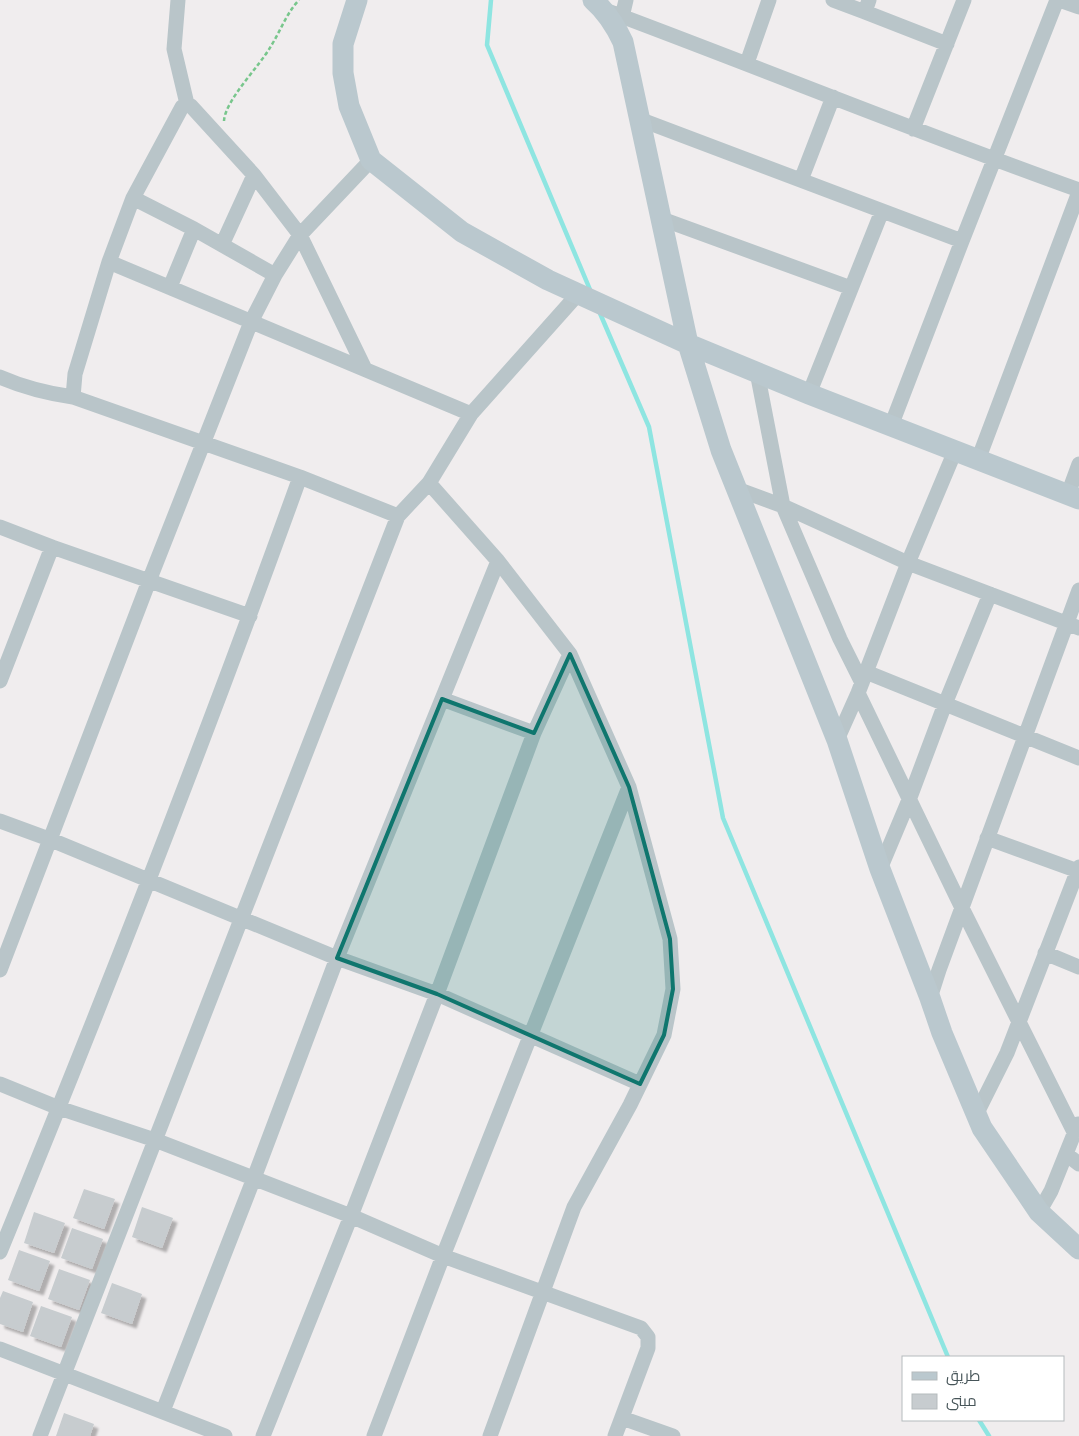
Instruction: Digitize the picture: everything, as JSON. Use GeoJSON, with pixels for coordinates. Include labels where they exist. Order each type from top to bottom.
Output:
{"type":"FeatureCollection","features":[{"type":"Feature","properties":{"kind":"street"},"geometry":{"type":"LineString","coordinates":[[178,0],[174,49],[187,104],[191,106],[254,175],[300,235],[365,370]]}},
{"type":"Feature","properties":{"kind":"street"},"geometry":{"type":"LineString","coordinates":[[358,0],[344,44],[343,73],[349,106],[371,160],[462,232],[548,280],[688,344],[809,394],[1073,497],[1079,464]]}},
{"type":"Feature","properties":{"kind":"street"},"geometry":{"type":"LineString","coordinates":[[607,9],[626,0]]}},
{"type":"Feature","properties":{"kind":"street"},"geometry":{"type":"LineString","coordinates":[[747,63],[769,0]]}},
{"type":"Feature","properties":{"kind":"street"},"geometry":{"type":"LineString","coordinates":[[833,0],[867,6],[947,44]]}},
{"type":"Feature","properties":{"kind":"street"},"geometry":{"type":"LineString","coordinates":[[913,129],[964,0]]}},
{"type":"Feature","properties":{"kind":"street"},"geometry":{"type":"LineString","coordinates":[[892,426],[962,241],[1058,0],[1079,7]]}},
{"type":"Feature","properties":{"kind":"street"},"geometry":{"type":"LineString","coordinates":[[607,9],[913,129],[1079,191],[978,460]]}},
{"type":"Feature","properties":{"kind":"street"},"geometry":{"type":"LineString","coordinates":[[607,9],[623,42],[688,344],[721,450],[837,740],[880,869],[942,1033],[982,1128],[1039,1212],[1079,1249]]}},
{"type":"Feature","properties":{"kind":"street"},"geometry":{"type":"LineString","coordinates":[[801,180],[833,97]]}},
{"type":"Feature","properties":{"kind":"street"},"geometry":{"type":"LineString","coordinates":[[73,396],[75,374],[109,262],[133,198],[182,106],[187,104]]}},
{"type":"Feature","properties":{"kind":"street"},"geometry":{"type":"LineString","coordinates":[[639,119],[962,241]]}},
{"type":"Feature","properties":{"kind":"street"},"geometry":{"type":"LineString","coordinates":[[0,970],[49,839],[251,322],[275,275],[300,235],[371,160]]}},
{"type":"Feature","properties":{"kind":"street"},"geometry":{"type":"LineString","coordinates":[[222,245],[254,175]]}},
{"type":"Feature","properties":{"kind":"street"},"geometry":{"type":"LineString","coordinates":[[133,198],[194,229],[275,275]]}},
{"type":"Feature","properties":{"kind":"street"},"geometry":{"type":"LineString","coordinates":[[809,394],[882,211]]}},
{"type":"Feature","properties":{"kind":"street"},"geometry":{"type":"LineString","coordinates":[[662,219],[851,288]]}},
{"type":"Feature","properties":{"kind":"street"},"geometry":{"type":"LineString","coordinates":[[170,287],[194,229]]}},
{"type":"Feature","properties":{"kind":"street"},"geometry":{"type":"LineString","coordinates":[[109,262],[471,414]]}},
{"type":"Feature","properties":{"kind":"street"},"geometry":{"type":"LineString","coordinates":[[40,1436],[398,516],[429,483],[471,414],[578,294]]}},
{"type":"Feature","properties":{"kind":"street"},"geometry":{"type":"LineString","coordinates":[[757,372],[783,506],[840,639],[862,682],[909,800],[1019,1022],[1077,1126],[1051,1191],[1039,1212]]}},
{"type":"Feature","properties":{"kind":"street"},"geometry":{"type":"LineString","coordinates":[[0,378],[26,388],[73,396],[300,477],[398,516]]}},
{"type":"Feature","properties":{"kind":"street"},"geometry":{"type":"LineString","coordinates":[[837,740],[955,451]]}},
{"type":"Feature","properties":{"kind":"street"},"geometry":{"type":"LineString","coordinates":[[0,1252],[149,881],[250,616],[300,477]]}},
{"type":"Feature","properties":{"kind":"street"},"geometry":{"type":"LineString","coordinates":[[429,483],[498,561],[570,654],[629,787],[670,939],[673,989],[664,1035],[574,1207],[490,1436]]}},
{"type":"Feature","properties":{"kind":"street"},"geometry":{"type":"LineString","coordinates":[[737,489],[783,506],[908,563],[1072,626]]}},
{"type":"Feature","properties":{"kind":"street"},"geometry":{"type":"LineString","coordinates":[[0,527],[250,616]]}},
{"type":"Feature","properties":{"kind":"street"},"geometry":{"type":"LineString","coordinates":[[0,681],[52,547]]}},
{"type":"Feature","properties":{"kind":"street"},"geometry":{"type":"LineString","coordinates":[[163,1411],[337,958],[498,561]]}},
{"type":"Feature","properties":{"kind":"street"},"geometry":{"type":"LineString","coordinates":[[930,998],[1025,737],[1072,626],[1079,590]]}},
{"type":"Feature","properties":{"kind":"street"},"geometry":{"type":"LineString","coordinates":[[880,869],[990,594]]}},
{"type":"Feature","properties":{"kind":"street"},"geometry":{"type":"LineString","coordinates":[[263,1436],[437,994],[534,733],[570,654]]}},
{"type":"Feature","properties":{"kind":"street"},"geometry":{"type":"LineString","coordinates":[[862,682],[945,704],[1079,758]]}},
{"type":"Feature","properties":{"kind":"street"},"geometry":{"type":"LineString","coordinates":[[442,698],[534,733]]}},
{"type":"Feature","properties":{"kind":"street"},"geometry":{"type":"LineString","coordinates":[[374,1436],[443,1256],[629,787]]}},
{"type":"Feature","properties":{"kind":"street"},"geometry":{"type":"LineString","coordinates":[[0,821],[49,839],[337,958],[437,994],[531,1034],[640,1084]]}},
{"type":"Feature","properties":{"kind":"street"},"geometry":{"type":"LineString","coordinates":[[976,1115],[1007,1053],[1078,869],[987,838]]}},
{"type":"Feature","properties":{"kind":"street"},"geometry":{"type":"LineString","coordinates":[[1045,953],[1079,967]]}},
{"type":"Feature","properties":{"kind":"street"},"geometry":{"type":"LineString","coordinates":[[0,1084],[59,1108],[155,1140],[254,1178],[351,1216],[443,1256],[641,1328],[648,1337],[648,1348],[615,1436]]}},
{"type":"Feature","properties":{"kind":"street"},"geometry":{"type":"LineString","coordinates":[[1066,1154],[1079,1164]]}},
{"type":"Feature","properties":{"kind":"street"},"geometry":{"type":"LineString","coordinates":[[0,1349],[225,1436]]}},
{"type":"Feature","properties":{"kind":"street"},"geometry":{"type":"LineString","coordinates":[[622,1418],[673,1436]]}},
{"type":"Feature","properties":{"kind":"path"},"geometry":{"type":"LineString","coordinates":[[223,141],[225,114],[246,81],[271,48],[289,11],[299,0]]}},
{"type":"Feature","properties":{"kind":"highlighted area"},"geometry":{"type":"Polygon","coordinates":[[[570,654],[629,787],[670,939],[673,989],[664,1035],[640,1084],[437,994],[337,958],[442,699],[534,733],[570,654]]]}},
{"type":"Feature","properties":{"kind":"building"},"geometry":{"type":"Polygon","coordinates":[[[84,1189],[115,1199],[104,1229],[73,1218],[84,1189]]]}},
{"type":"Feature","properties":{"kind":"building"},"geometry":{"type":"Polygon","coordinates":[[[142,1207],[173,1218],[162,1248],[132,1237],[142,1207]]]}},
{"type":"Feature","properties":{"kind":"building"},"geometry":{"type":"Polygon","coordinates":[[[34,1212],[65,1223],[54,1253],[24,1243],[34,1212]]]}},
{"type":"Feature","properties":{"kind":"building"},"geometry":{"type":"Polygon","coordinates":[[[72,1228],[103,1239],[92,1269],[61,1258],[72,1228]]]}},
{"type":"Feature","properties":{"kind":"building"},"geometry":{"type":"Polygon","coordinates":[[[19,1250],[50,1261],[39,1291],[8,1280],[19,1250]]]}},
{"type":"Feature","properties":{"kind":"building"},"geometry":{"type":"Polygon","coordinates":[[[59,1269],[90,1280],[79,1310],[48,1299],[59,1269]]]}},
{"type":"Feature","properties":{"kind":"building"},"geometry":{"type":"Polygon","coordinates":[[[112,1283],[142,1294],[132,1324],[101,1313],[112,1283]]]}},
{"type":"Feature","properties":{"kind":"building"},"geometry":{"type":"Polygon","coordinates":[[[3,1291],[33,1302],[23,1332],[0,1324],[0,1298],[3,1291]]]}},
{"type":"Feature","properties":{"kind":"building"},"geometry":{"type":"Polygon","coordinates":[[[41,1306],[72,1317],[61,1347],[30,1336],[41,1306]]]}},
{"type":"Feature","properties":{"kind":"building"},"geometry":{"type":"Polygon","coordinates":[[[64,1413],[94,1424],[90,1436],[56,1436],[64,1413]]]}},
{"type":"Feature","properties":{"kind":"waterway"},"geometry":{"type":"LineString","coordinates":[[491,0],[487,45],[591,292]]}},
{"type":"Feature","properties":{"kind":"waterway"},"geometry":{"type":"LineString","coordinates":[[599,311],[649,427],[723,818],[948,1356]]}},
{"type":"Feature","properties":{"kind":"waterway"},"geometry":{"type":"LineString","coordinates":[[980,1421],[989,1436]]}}]}
